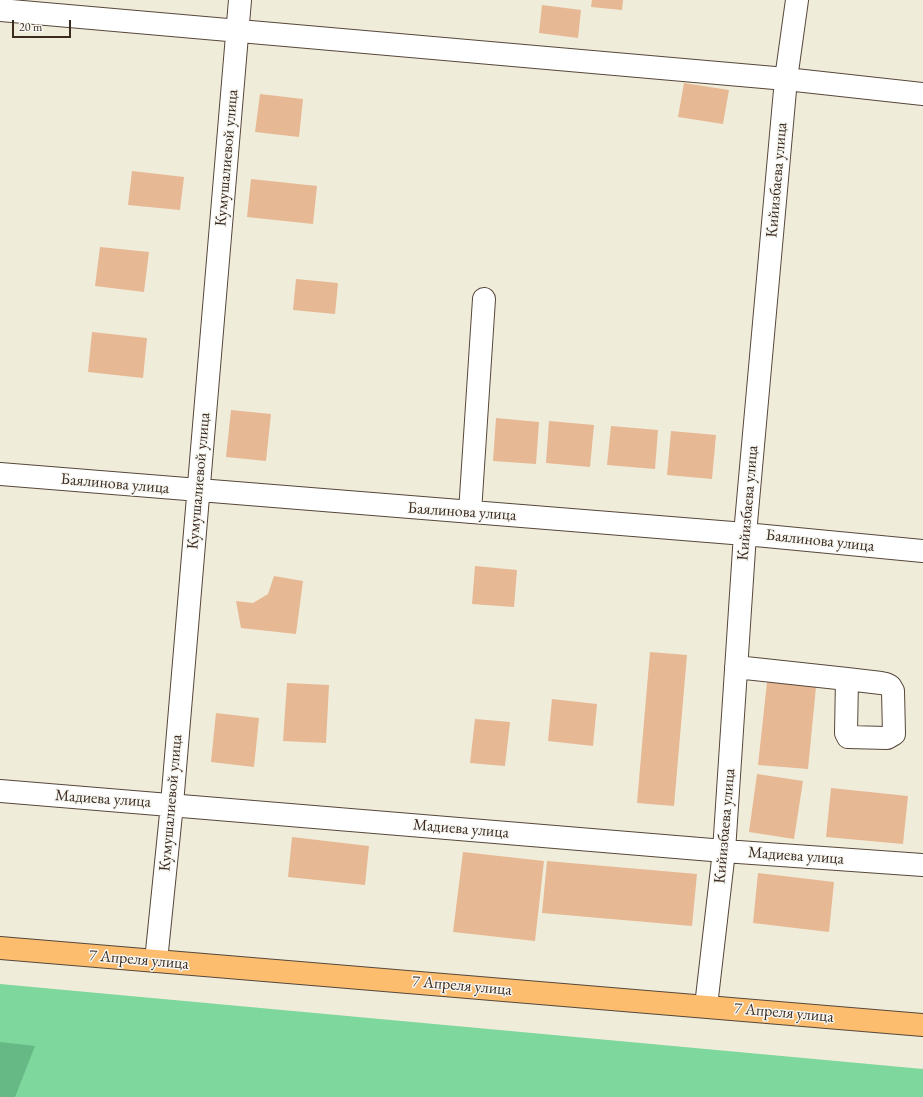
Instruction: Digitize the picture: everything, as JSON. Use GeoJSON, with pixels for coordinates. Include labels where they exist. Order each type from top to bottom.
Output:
{"type":"FeatureCollection","features":[{"type":"Feature","properties":{"kind":"main road","name":"7 Апреля улица"},"geometry":{"type":"LineString","coordinates":[[0,948],[923,1025]]}},
{"type":"Feature","properties":{"kind":"street","name":"Кумушалиевой улица"},"geometry":{"type":"LineString","coordinates":[[156,961],[172,804],[240,0]]}},
{"type":"Feature","properties":{"kind":"street","name":"Кийизбаева улица"},"geometry":{"type":"LineString","coordinates":[[706,1006],[724,851],[744,534],[786,78],[797,0]]}},
{"type":"Feature","properties":{"kind":"street"},"geometry":{"type":"LineString","coordinates":[[0,10],[786,78],[923,94]]}},
{"type":"Feature","properties":{"kind":"street"},"geometry":{"type":"LineString","coordinates":[[470,512],[484,299]]}},
{"type":"Feature","properties":{"kind":"street","name":"Баялинова улица"},"geometry":{"type":"LineString","coordinates":[[0,474],[744,534],[923,551]]}},
{"type":"Feature","properties":{"kind":"street"},"geometry":{"type":"LineString","coordinates":[[736,667],[847,679]]}},
{"type":"Feature","properties":{"kind":"street","name":"Мадиева улица"},"geometry":{"type":"LineString","coordinates":[[0,791],[172,804],[724,851],[923,865]]}},
{"type":"Feature","properties":{"kind":"green space"},"geometry":{"type":"Polygon","coordinates":[[[0,984],[923,1069],[923,1097],[0,1097],[0,984]]]}},
{"type":"Feature","properties":{"kind":"green space"},"geometry":{"type":"Polygon","coordinates":[[[0,1042],[35,1046],[15,1097],[0,1097],[0,1042]]]}},
{"type":"Feature","properties":{"kind":"building"},"geometry":{"type":"Polygon","coordinates":[[[592,0],[623,0],[622,10],[591,7],[592,0]]]}},
{"type":"Feature","properties":{"kind":"building"},"geometry":{"type":"Polygon","coordinates":[[[542,5],[581,10],[578,38],[539,33],[542,5]]]}},
{"type":"Feature","properties":{"kind":"building"},"geometry":{"type":"Polygon","coordinates":[[[684,83],[729,90],[723,124],[678,117],[684,83]]]}},
{"type":"Feature","properties":{"kind":"building"},"geometry":{"type":"Polygon","coordinates":[[[260,94],[303,99],[299,137],[255,132],[260,94]]]}},
{"type":"Feature","properties":{"kind":"building"},"geometry":{"type":"Polygon","coordinates":[[[132,171],[184,177],[180,210],[128,205],[132,171]]]}},
{"type":"Feature","properties":{"kind":"building"},"geometry":{"type":"Polygon","coordinates":[[[251,179],[317,186],[313,224],[247,217],[251,179]]]}},
{"type":"Feature","properties":{"kind":"building"},"geometry":{"type":"Polygon","coordinates":[[[100,247],[149,252],[144,292],[95,286],[100,247]]]}},
{"type":"Feature","properties":{"kind":"building"},"geometry":{"type":"Polygon","coordinates":[[[296,279],[338,283],[335,314],[293,310],[296,279]]]}},
{"type":"Feature","properties":{"kind":"building"},"geometry":{"type":"Polygon","coordinates":[[[92,332],[147,338],[143,378],[88,372],[92,332]]]}},
{"type":"Feature","properties":{"kind":"building"},"geometry":{"type":"Polygon","coordinates":[[[231,410],[271,414],[266,461],[226,457],[231,410]]]}},
{"type":"Feature","properties":{"kind":"building"},"geometry":{"type":"Polygon","coordinates":[[[496,418],[539,422],[536,464],[493,461],[496,418]]]}},
{"type":"Feature","properties":{"kind":"building"},"geometry":{"type":"Polygon","coordinates":[[[549,421],[594,425],[590,467],[546,463],[549,421]]]}},
{"type":"Feature","properties":{"kind":"building"},"geometry":{"type":"Polygon","coordinates":[[[611,426],[658,430],[655,469],[607,465],[611,426]]]}},
{"type":"Feature","properties":{"kind":"building"},"geometry":{"type":"Polygon","coordinates":[[[671,431],[716,435],[712,479],[667,475],[671,431]]]}},
{"type":"Feature","properties":{"kind":"building"},"geometry":{"type":"Polygon","coordinates":[[[475,566],[517,570],[514,607],[472,604],[475,566]]]}},
{"type":"Feature","properties":{"kind":"building"},"geometry":{"type":"Polygon","coordinates":[[[274,576],[303,581],[296,634],[241,628],[236,601],[253,603],[268,594],[274,576]]]}},
{"type":"Feature","properties":{"kind":"building"},"geometry":{"type":"Polygon","coordinates":[[[650,652],[687,655],[674,806],[637,803],[650,652]]]}},
{"type":"Feature","properties":{"kind":"building"},"geometry":{"type":"Polygon","coordinates":[[[767,682],[816,687],[808,769],[758,765],[767,682]]]}},
{"type":"Feature","properties":{"kind":"building"},"geometry":{"type":"Polygon","coordinates":[[[287,683],[329,685],[326,743],[283,741],[287,683]]]}},
{"type":"Feature","properties":{"kind":"building"},"geometry":{"type":"Polygon","coordinates":[[[552,699],[597,704],[593,746],[548,741],[552,699]]]}},
{"type":"Feature","properties":{"kind":"building"},"geometry":{"type":"Polygon","coordinates":[[[216,713],[259,718],[254,767],[211,762],[216,713]]]}},
{"type":"Feature","properties":{"kind":"building"},"geometry":{"type":"Polygon","coordinates":[[[475,719],[510,722],[505,766],[470,763],[475,719]]]}},
{"type":"Feature","properties":{"kind":"building"},"geometry":{"type":"Polygon","coordinates":[[[757,774],[803,781],[794,839],[749,832],[757,774]]]}},
{"type":"Feature","properties":{"kind":"building"},"geometry":{"type":"Polygon","coordinates":[[[831,788],[908,796],[903,844],[826,837],[831,788]]]}},
{"type":"Feature","properties":{"kind":"building"},"geometry":{"type":"Polygon","coordinates":[[[292,837],[369,846],[365,885],[288,877],[292,837]]]}},
{"type":"Feature","properties":{"kind":"building"},"geometry":{"type":"Polygon","coordinates":[[[463,852],[544,861],[535,941],[453,932],[463,852]]]}},
{"type":"Feature","properties":{"kind":"building"},"geometry":{"type":"Polygon","coordinates":[[[547,861],[697,874],[692,926],[542,913],[547,861]]]}},
{"type":"Feature","properties":{"kind":"building"},"geometry":{"type":"Polygon","coordinates":[[[758,873],[834,882],[829,932],[753,923],[758,873]]]}}]}
